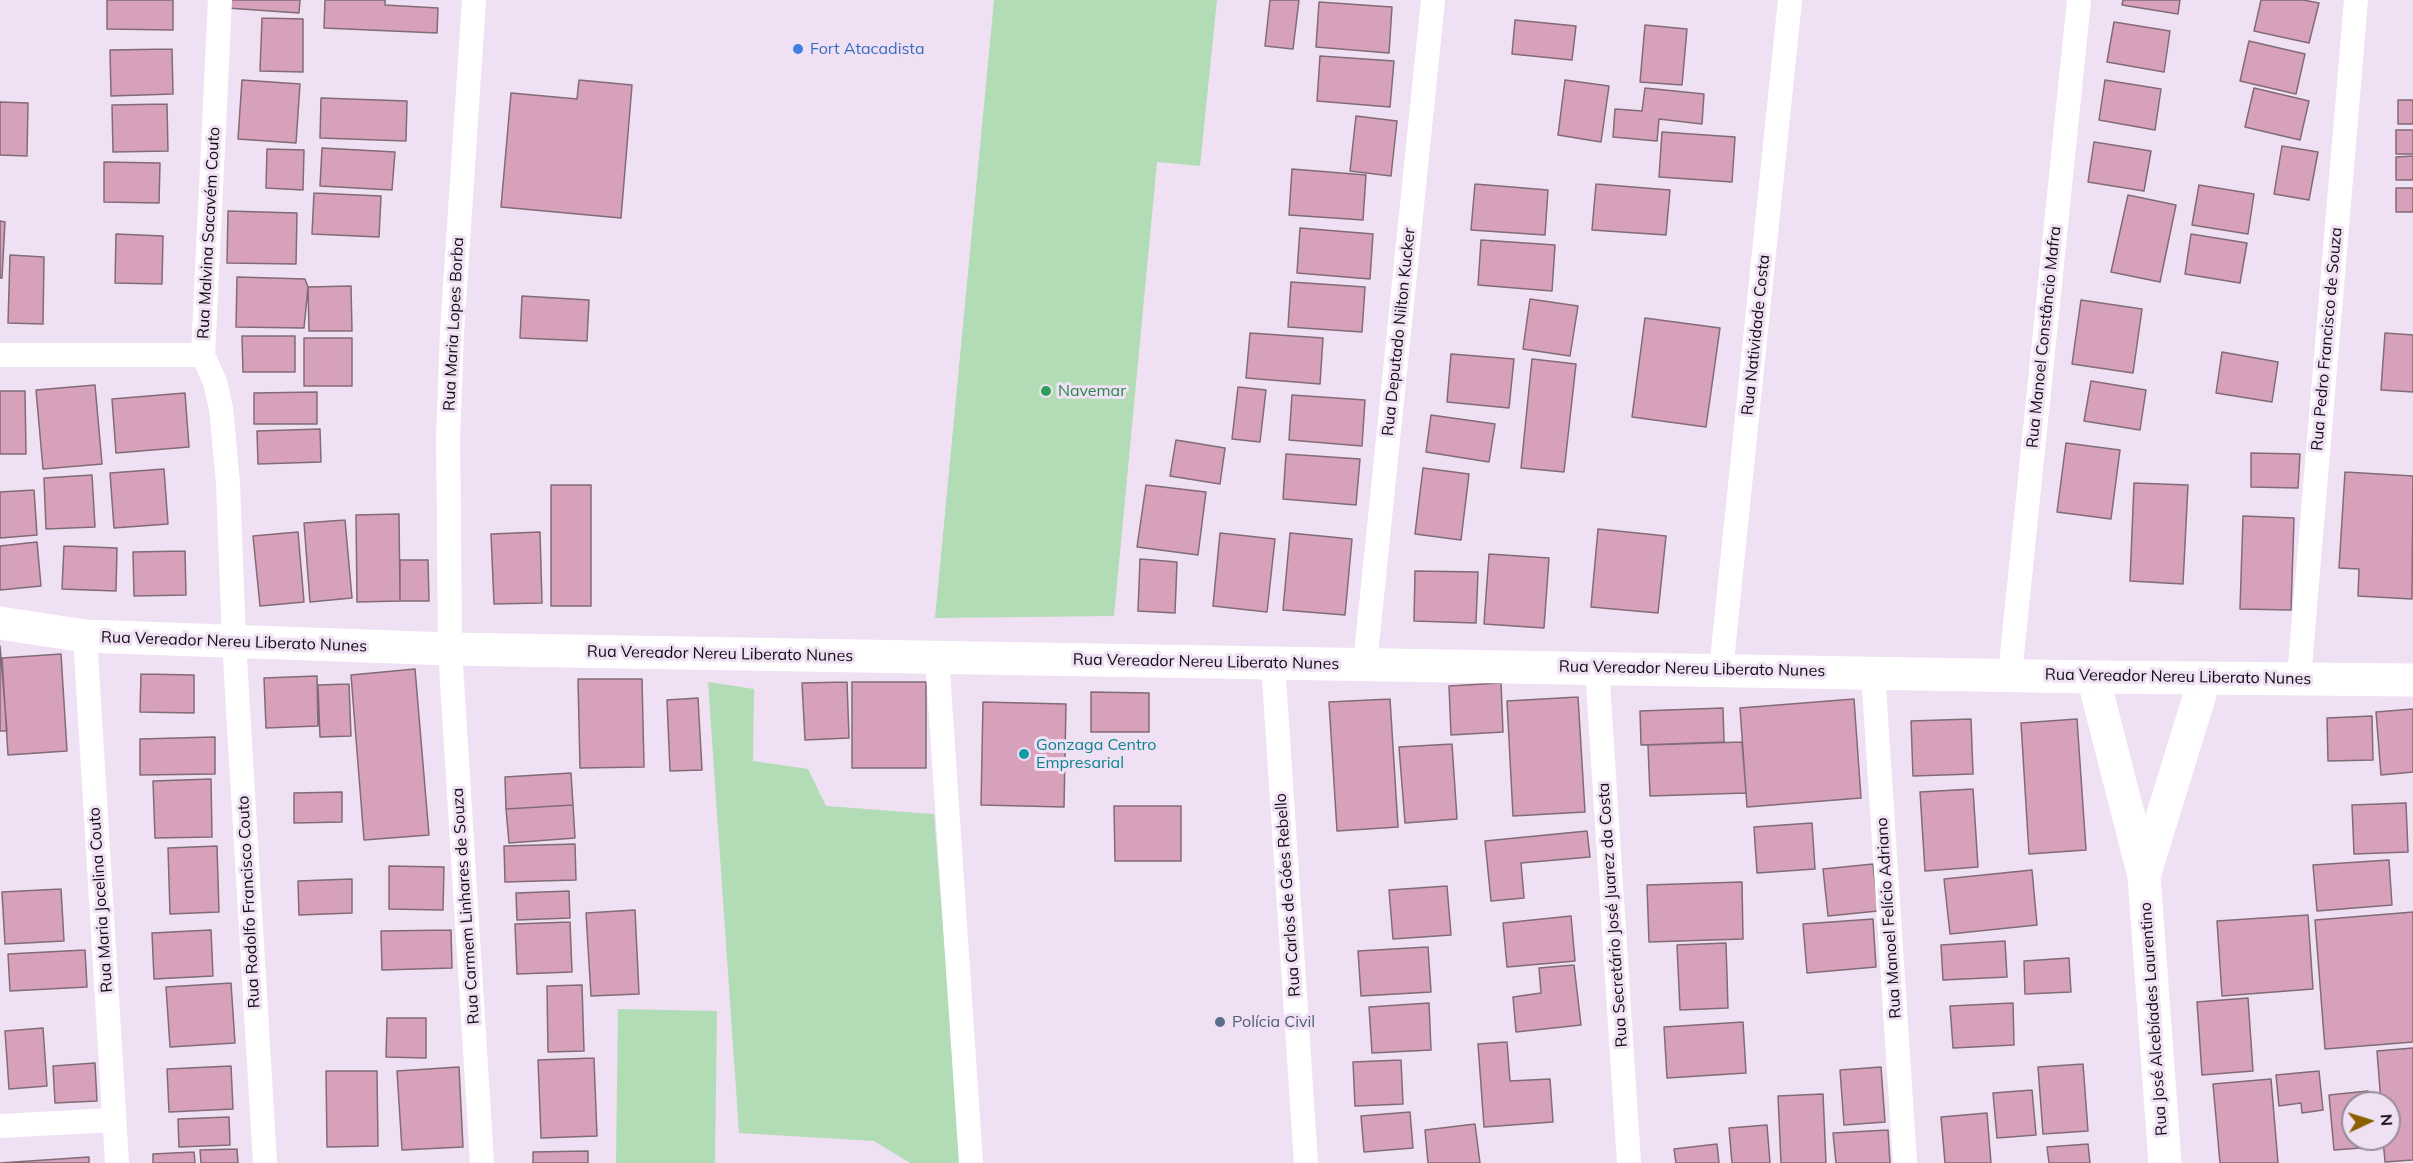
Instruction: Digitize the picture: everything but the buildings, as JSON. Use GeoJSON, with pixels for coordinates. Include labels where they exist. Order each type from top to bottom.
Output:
{"type":"FeatureCollection","features":[{"type":"Feature","properties":{"kind":"main road","name":"Rua Vereador Nereu Liberato Nunes"},"geometry":{"type":"LineString","coordinates":[[0,622],[85,636],[450,649],[2093,677],[2413,680]]}},
{"type":"Feature","properties":{"kind":"main road","name":"Rua José Alcebíades Laurentino"},"geometry":{"type":"LineString","coordinates":[[2093,677],[2144,876],[2165,1163]]}},
{"type":"Feature","properties":{"kind":"main road","name":"Rua José Alcebíades Laurentino"},"geometry":{"type":"LineString","coordinates":[[2144,876],[2205,678]]}},
{"type":"Feature","properties":{"kind":"street","name":"Rua Malvina Sacavém Couto"},"geometry":{"type":"LineString","coordinates":[[220,0],[203,355],[216,382],[222,408],[228,483],[234,642]]}},
{"type":"Feature","properties":{"kind":"street","name":"Rua Maria Lopes Borba"},"geometry":{"type":"LineString","coordinates":[[450,649],[448,439],[452,332],[474,0]]}},
{"type":"Feature","properties":{"kind":"street","name":"Rua Deputado Nilton Kucker"},"geometry":{"type":"LineString","coordinates":[[1365,664],[1432,0]]}},
{"type":"Feature","properties":{"kind":"street","name":"Rua Natividade Costa"},"geometry":{"type":"LineString","coordinates":[[1721,670],[1790,0]]}},
{"type":"Feature","properties":{"kind":"street","name":"Rua Manoel Constâncio Mafra"},"geometry":{"type":"LineString","coordinates":[[2010,674],[2079,0]]}},
{"type":"Feature","properties":{"kind":"street","name":"Rua Pedro Francisco de Souza"},"geometry":{"type":"LineString","coordinates":[[2299,678],[2356,0]]}},
{"type":"Feature","properties":{"kind":"street"},"geometry":{"type":"LineString","coordinates":[[0,355],[203,355]]}},
{"type":"Feature","properties":{"kind":"street","name":"Rua Maria Jocelina Couto"},"geometry":{"type":"LineString","coordinates":[[85,636],[117,1163]]}},
{"type":"Feature","properties":{"kind":"street","name":"Rua Rodolfo Francisco Couto"},"geometry":{"type":"LineString","coordinates":[[234,642],[265,1163]]}},
{"type":"Feature","properties":{"kind":"street","name":"Rua Carmem Linhares de Souza"},"geometry":{"type":"LineString","coordinates":[[450,649],[482,1163]]}},
{"type":"Feature","properties":{"kind":"street"},"geometry":{"type":"LineString","coordinates":[[937,657],[971,1163]]}},
{"type":"Feature","properties":{"kind":"street","name":"Rua Carlos de Góes Rebello"},"geometry":{"type":"LineString","coordinates":[[1273,663],[1306,1163]]}},
{"type":"Feature","properties":{"kind":"street","name":"Rua Secretário José Juarez da Costa"},"geometry":{"type":"LineString","coordinates":[[1597,668],[1629,1163]]}},
{"type":"Feature","properties":{"kind":"street","name":"Rua Manoel Felício Adriano"},"geometry":{"type":"LineString","coordinates":[[1873,672],[1905,1163]]}},
{"type":"Feature","properties":{"kind":"street"},"geometry":{"type":"LineString","coordinates":[[0,1126],[114,1120]]}},
{"type":"Feature","properties":{"kind":"green space","name":"Navemar"},"geometry":{"type":"Polygon","coordinates":[[[994,0],[1217,0],[1200,166],[1157,162],[1114,616],[935,618],[994,0]]]}},
{"type":"Feature","properties":{"kind":"green space"},"geometry":{"type":"Polygon","coordinates":[[[708,682],[754,689],[753,761],[808,769],[826,806],[934,814],[962,1163],[910,1163],[874,1141],[739,1133],[708,682]]]}},
{"type":"Feature","properties":{"kind":"green space"},"geometry":{"type":"Polygon","coordinates":[[[618,1009],[717,1011],[715,1163],[616,1163],[618,1009]]]}},
{"type":"Feature","properties":{"kind":"place","name":"Fort Atacadista"},"geometry":{"type":"Point","coordinates":[798,49]}},
{"type":"Feature","properties":{"kind":"place","name":"Navemar"},"geometry":{"type":"Point","coordinates":[1046,391]}},
{"type":"Feature","properties":{"kind":"place","name":"Gonzaga Centro Empresarial"},"geometry":{"type":"Point","coordinates":[1024,754]}},
{"type":"Feature","properties":{"kind":"place","name":"Polícia Civil"},"geometry":{"type":"Point","coordinates":[1220,1022]}}]}
